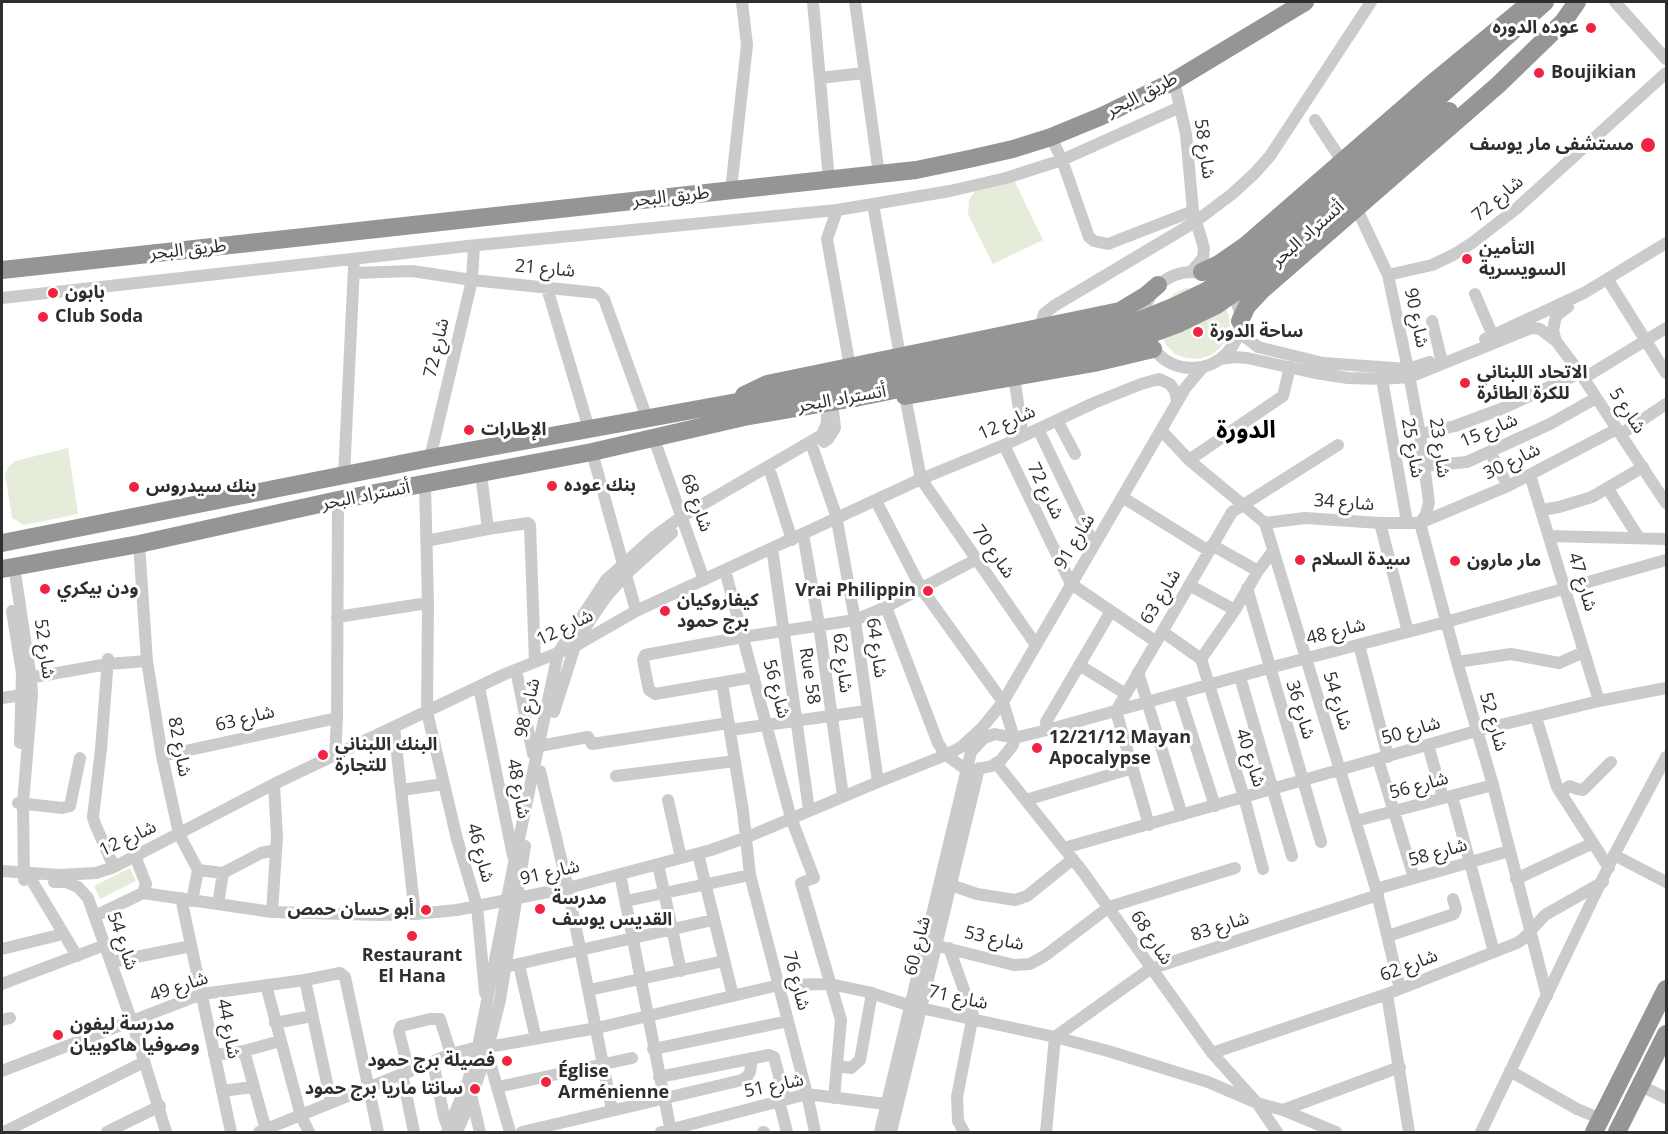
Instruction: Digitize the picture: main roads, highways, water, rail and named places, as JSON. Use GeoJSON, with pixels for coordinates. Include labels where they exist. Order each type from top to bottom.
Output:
{"type":"FeatureCollection","features":[{"type":"Feature","properties":{"kind":"highway","name":"طريق البحر"},"geometry":{"type":"LineString","coordinates":[[2,270],[916,170],[1013,149],[1051,137],[1102,116],[1174,81],[1305,2]]}},
{"type":"Feature","properties":{"kind":"highway"},"geometry":{"type":"LineString","coordinates":[[1197,272],[1225,261],[1245,246],[1531,2]]}},
{"type":"Feature","properties":{"kind":"highway","name":"أتستراد البحر"},"geometry":{"type":"LineString","coordinates":[[1444,105],[1545,2]]}},
{"type":"Feature","properties":{"kind":"highway"},"geometry":{"type":"LineString","coordinates":[[1240,324],[1251,302],[1271,282],[1357,209],[1531,54],[1563,22],[1576,2]]}},
{"type":"Feature","properties":{"kind":"highway","name":"أتستراد البحر"},"geometry":{"type":"LineString","coordinates":[[2,543],[430,458],[852,382],[1080,336],[1143,319],[1175,306],[1215,285],[1261,252],[1576,2]]}},
{"type":"Feature","properties":{"kind":"highway"},"geometry":{"type":"LineString","coordinates":[[1245,246],[1241,258],[1244,270],[1259,282],[1271,282]]}},
{"type":"Feature","properties":{"kind":"highway"},"geometry":{"type":"LineString","coordinates":[[852,382],[900,356],[1120,311],[1131,306],[1158,285]]}},
{"type":"Feature","properties":{"kind":"highway"},"geometry":{"type":"LineString","coordinates":[[744,417],[776,421],[905,396],[1158,353]]}},
{"type":"Feature","properties":{"kind":"highway","name":"أتستراد البحر"},"geometry":{"type":"LineString","coordinates":[[7,568],[139,544],[338,500],[654,439],[744,417],[852,382]]}},
{"type":"Feature","properties":{"kind":"highway"},"geometry":{"type":"LineString","coordinates":[[1597,1126],[1666,989]]}},
{"type":"Feature","properties":{"kind":"highway"},"geometry":{"type":"LineString","coordinates":[[1641,1086],[1636,1076],[1658,1027],[1658,1007]]}},
{"type":"Feature","properties":{"kind":"highway"},"geometry":{"type":"LineString","coordinates":[[1617,1132],[1666,1034]]}},
{"type":"Feature","properties":{"kind":"place","name":"عوده الدوره"},"geometry":{"type":"Point","coordinates":[1591,28]}},
{"type":"Feature","properties":{"kind":"place","name":"Boujikian"},"geometry":{"type":"Point","coordinates":[1539,73]}},
{"type":"Feature","properties":{"kind":"place","name":"مستشفى مار يوسف"},"geometry":{"type":"Point","coordinates":[1648,145]}},
{"type":"Feature","properties":{"kind":"place","name":"التأمين السويسرية"},"geometry":{"type":"Point","coordinates":[1467,259]}},
{"type":"Feature","properties":{"kind":"place","name":"بابون"},"geometry":{"type":"Point","coordinates":[53,293]}},
{"type":"Feature","properties":{"kind":"place","name":"Club Soda"},"geometry":{"type":"Point","coordinates":[43,317]}},
{"type":"Feature","properties":{"kind":"place","name":"ساحة الدورة"},"geometry":{"type":"Point","coordinates":[1198,332]}},
{"type":"Feature","properties":{"kind":"place","name":"الاتحاد اللبناني للكرة الطائرة"},"geometry":{"type":"Point","coordinates":[1465,383]}},
{"type":"Feature","properties":{"kind":"place","name":"الإطارات"},"geometry":{"type":"Point","coordinates":[469,430]}},
{"type":"Feature","properties":{"kind":"place","name":"بنك عوده"},"geometry":{"type":"Point","coordinates":[552,486]}},
{"type":"Feature","properties":{"kind":"place","name":"بنك سيدروس"},"geometry":{"type":"Point","coordinates":[134,487]}},
{"type":"Feature","properties":{"kind":"place","name":"سيدة السلام"},"geometry":{"type":"Point","coordinates":[1300,560]}},
{"type":"Feature","properties":{"kind":"place","name":"مار مارون"},"geometry":{"type":"Point","coordinates":[1455,561]}},
{"type":"Feature","properties":{"kind":"place","name":"ودن بيكري"},"geometry":{"type":"Point","coordinates":[45,589]}},
{"type":"Feature","properties":{"kind":"place","name":"Vrai Philippin"},"geometry":{"type":"Point","coordinates":[928,591]}},
{"type":"Feature","properties":{"kind":"place","name":"كيفاروكيان برج حمود"},"geometry":{"type":"Point","coordinates":[665,611]}},
{"type":"Feature","properties":{"kind":"place","name":"12/21/12 Mayan Apocalypse"},"geometry":{"type":"Point","coordinates":[1037,748]}},
{"type":"Feature","properties":{"kind":"place","name":"البنك اللبناني للتجارة"},"geometry":{"type":"Point","coordinates":[323,755]}},
{"type":"Feature","properties":{"kind":"place","name":"مدرسة القديس يوسف"},"geometry":{"type":"Point","coordinates":[540,909]}},
{"type":"Feature","properties":{"kind":"place","name":"أبو حسان حمص"},"geometry":{"type":"Point","coordinates":[426,910]}},
{"type":"Feature","properties":{"kind":"place","name":"Restaurant El Hana"},"geometry":{"type":"Point","coordinates":[412,936]}},
{"type":"Feature","properties":{"kind":"place","name":"مدرسة ليفون وصوفيا هاكوبيان"},"geometry":{"type":"Point","coordinates":[58,1035]}},
{"type":"Feature","properties":{"kind":"place","name":"فصيلة برج حمود"},"geometry":{"type":"Point","coordinates":[507,1061]}},
{"type":"Feature","properties":{"kind":"place","name":"Église Arménienne"},"geometry":{"type":"Point","coordinates":[546,1082]}},
{"type":"Feature","properties":{"kind":"place","name":"سانتا ماريا برج حمود"},"geometry":{"type":"Point","coordinates":[475,1089]}},
{"type":"Feature","properties":{"kind":"district","name":"الدورة"},"geometry":{"type":"Point","coordinates":[1246,431]}}]}
